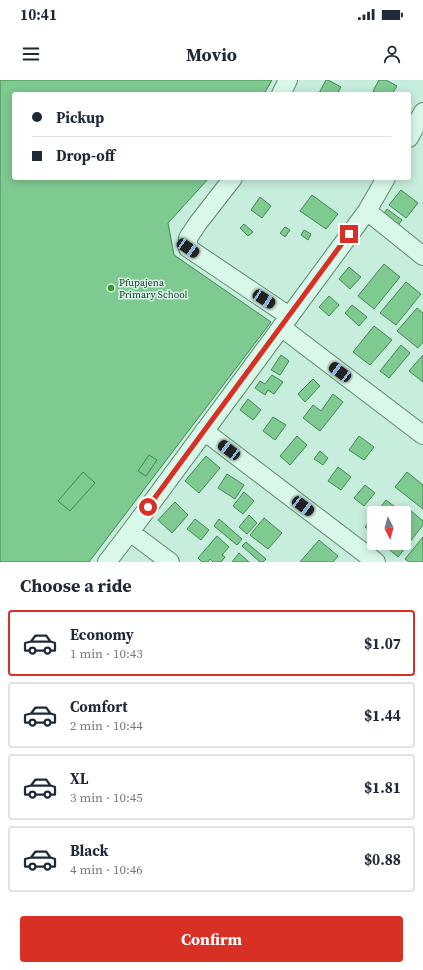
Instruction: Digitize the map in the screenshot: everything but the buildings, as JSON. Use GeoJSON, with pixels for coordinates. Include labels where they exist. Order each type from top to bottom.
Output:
{"type":"FeatureCollection","features":[{"type":"Feature","properties":{"kind":"street"},"geometry":{"type":"LineString","coordinates":[[282,92],[288,80]]}},
{"type":"Feature","properties":{"kind":"street"},"geometry":{"type":"LineString","coordinates":[[411,135],[421,120]]}},
{"type":"Feature","properties":{"kind":"street"},"geometry":{"type":"LineString","coordinates":[[231,180],[188,238],[188,248],[285,321],[423,435]]}},
{"type":"Feature","properties":{"kind":"street"},"geometry":{"type":"LineString","coordinates":[[107,562],[367,211],[385,180]]}},
{"type":"Feature","properties":{"kind":"street"},"geometry":{"type":"LineString","coordinates":[[367,211],[423,256]]}},
{"type":"Feature","properties":{"kind":"street"},"geometry":{"type":"LineString","coordinates":[[204,431],[376,562]]}},
{"type":"Feature","properties":{"kind":"street"},"geometry":{"type":"LineString","coordinates":[[130,532],[170,562]]}},
{"type":"Feature","properties":{"kind":"place","name":"Pfupajena Primary School"},"geometry":{"type":"Point","coordinates":[111,288]}},
{"type":"Feature","properties":{"kind":"route"},"geometry":{"type":"LineString","coordinates":[[148,507],[349,234]]}}]}
